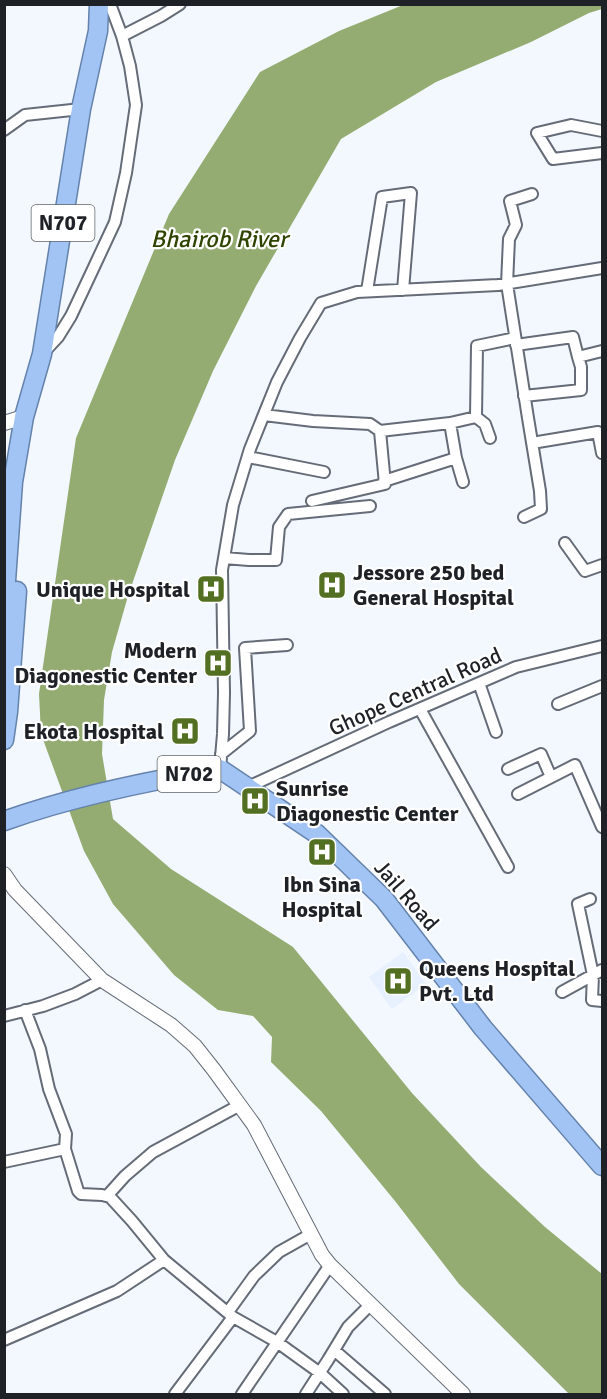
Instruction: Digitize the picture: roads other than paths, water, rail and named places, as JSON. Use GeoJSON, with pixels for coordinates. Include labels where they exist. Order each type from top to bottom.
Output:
{"type":"FeatureCollection","features":[{"type":"Feature","properties":{"kind":"highway","name":"N707"},"geometry":{"type":"LineString","coordinates":[[4,609],[9,478],[42,354],[81,109],[98,31],[99,4]]}},
{"type":"Feature","properties":{"kind":"highway","name":"N707"},"geometry":{"type":"LineString","coordinates":[[4,740],[9,701],[21,531],[20,439]]}},
{"type":"Feature","properties":{"kind":"highway","name":"N702"},"geometry":{"type":"LineString","coordinates":[[4,821],[51,805],[220,762],[249,788]]}},
{"type":"Feature","properties":{"kind":"highway","name":"Jail Road"},"geometry":{"type":"LineString","coordinates":[[249,788],[317,834],[384,899],[483,1029],[603,1166]]}},
{"type":"Feature","properties":{"kind":"street"},"geometry":{"type":"LineString","coordinates":[[42,354],[71,316],[115,222],[126,173],[136,105],[130,66],[110,4]]}},
{"type":"Feature","properties":{"kind":"street"},"geometry":{"type":"LineString","coordinates":[[122,36],[180,4]]}},
{"type":"Feature","properties":{"kind":"street"},"geometry":{"type":"LineString","coordinates":[[4,130],[25,114],[81,109]]}},
{"type":"Feature","properties":{"kind":"street"},"geometry":{"type":"LineString","coordinates":[[603,131],[571,125],[537,133],[553,159],[603,153]]}},
{"type":"Feature","properties":{"kind":"street"},"geometry":{"type":"LineString","coordinates":[[367,291],[382,197],[411,193],[403,290]]}},
{"type":"Feature","properties":{"kind":"street"},"geometry":{"type":"LineString","coordinates":[[524,517],[541,509],[540,490],[507,284],[509,239],[516,225],[510,201],[532,194]]}},
{"type":"Feature","properties":{"kind":"street"},"geometry":{"type":"LineString","coordinates":[[220,762],[224,693],[222,570],[233,505],[248,457],[277,382],[321,303],[357,292],[507,284],[603,268]]}},
{"type":"Feature","properties":{"kind":"street"},"geometry":{"type":"LineString","coordinates":[[476,417],[477,346],[573,337],[581,367],[581,390],[524,396]]}},
{"type":"Feature","properties":{"kind":"street"},"geometry":{"type":"LineString","coordinates":[[578,357],[603,351]]}},
{"type":"Feature","properties":{"kind":"street"},"geometry":{"type":"LineString","coordinates":[[264,415],[313,421],[370,424],[380,431],[450,423],[476,417]]}},
{"type":"Feature","properties":{"kind":"street"},"geometry":{"type":"LineString","coordinates":[[4,423],[24,417]]}},
{"type":"Feature","properties":{"kind":"street"},"geometry":{"type":"LineString","coordinates":[[476,417],[485,424],[490,438]]}},
{"type":"Feature","properties":{"kind":"street"},"geometry":{"type":"LineString","coordinates":[[450,423],[463,482]]}},
{"type":"Feature","properties":{"kind":"street"},"geometry":{"type":"LineString","coordinates":[[312,501],[385,484],[380,431]]}},
{"type":"Feature","properties":{"kind":"street"},"geometry":{"type":"LineString","coordinates":[[532,443],[600,432],[603,453]]}},
{"type":"Feature","properties":{"kind":"street"},"geometry":{"type":"LineString","coordinates":[[248,457],[324,472]]}},
{"type":"Feature","properties":{"kind":"street"},"geometry":{"type":"LineString","coordinates":[[384,481],[456,458]]}},
{"type":"Feature","properties":{"kind":"street"},"geometry":{"type":"LineString","coordinates":[[224,558],[276,560],[279,527],[288,514],[369,506]]}},
{"type":"Feature","properties":{"kind":"street"},"geometry":{"type":"LineString","coordinates":[[565,543],[585,571],[603,565]]}},
{"type":"Feature","properties":{"kind":"street"},"geometry":{"type":"LineString","coordinates":[[220,762],[250,731],[245,648],[287,645]]}},
{"type":"Feature","properties":{"kind":"street","name":"Ghope Central Road"},"geometry":{"type":"LineString","coordinates":[[249,788],[420,709],[516,668],[603,646]]}},
{"type":"Feature","properties":{"kind":"street"},"geometry":{"type":"LineString","coordinates":[[479,683],[496,732]]}},
{"type":"Feature","properties":{"kind":"street"},"geometry":{"type":"LineString","coordinates":[[558,704],[603,686]]}},
{"type":"Feature","properties":{"kind":"street"},"geometry":{"type":"LineString","coordinates":[[420,709],[508,867]]}},
{"type":"Feature","properties":{"kind":"street"},"geometry":{"type":"LineString","coordinates":[[508,769],[541,754],[551,777]]}},
{"type":"Feature","properties":{"kind":"street"},"geometry":{"type":"LineString","coordinates":[[518,794],[575,765],[603,827]]}},
{"type":"Feature","properties":{"kind":"street"},"geometry":{"type":"LineString","coordinates":[[7,882],[102,980],[171,1025],[195,1046],[254,1125],[330,1266],[463,1395]]}},
{"type":"Feature","properties":{"kind":"street"},"geometry":{"type":"LineString","coordinates":[[590,899],[578,904],[598,972],[592,1000],[603,1001]]}},
{"type":"Feature","properties":{"kind":"street"},"geometry":{"type":"LineString","coordinates":[[562,992],[598,972]]}},
{"type":"Feature","properties":{"kind":"street"},"geometry":{"type":"LineString","coordinates":[[4,1016],[43,1006],[75,994],[102,980]]}},
{"type":"Feature","properties":{"kind":"street"},"geometry":{"type":"LineString","coordinates":[[25,1010],[40,1049],[49,1089],[66,1134],[65,1149],[78,1191],[81,1194],[107,1196],[114,1201],[164,1260],[230,1314],[277,1342],[320,1373],[343,1395]]}},
{"type":"Feature","properties":{"kind":"street"},"geometry":{"type":"LineString","coordinates":[[107,1196],[124,1176],[153,1152],[240,1105]]}},
{"type":"Feature","properties":{"kind":"street"},"geometry":{"type":"LineString","coordinates":[[4,1162],[65,1149]]}},
{"type":"Feature","properties":{"kind":"street"},"geometry":{"type":"LineString","coordinates":[[175,1395],[254,1276],[279,1252],[311,1234]]}},
{"type":"Feature","properties":{"kind":"street"},"geometry":{"type":"LineString","coordinates":[[4,1340],[117,1291],[164,1260]]}},
{"type":"Feature","properties":{"kind":"street"},"geometry":{"type":"LineString","coordinates":[[242,1395],[330,1266]]}},
{"type":"Feature","properties":{"kind":"street"},"geometry":{"type":"LineString","coordinates":[[306,1395],[348,1327],[370,1305]]}},
{"type":"Feature","properties":{"kind":"street"},"geometry":{"type":"LineString","coordinates":[[334,1350],[385,1395]]}},
{"type":"Feature","properties":{"kind":"water","name":"Bhairob River"},"geometry":{"type":"Polygon","coordinates":[[[403,5],[602,5],[602,9],[436,82],[341,139],[256,286],[213,371],[175,460],[128,596],[112,652],[104,700],[102,754],[113,819],[171,869],[293,947],[412,1093],[481,1167],[545,1227],[602,1274],[602,1394],[569,1394],[459,1284],[321,1111],[271,1062],[272,1037],[253,1016],[218,1010],[174,975],[113,904],[84,851],[41,734],[39,694],[76,438],[169,214],[260,72],[339,31],[403,5]]]}},
{"type":"Feature","properties":{"kind":"place","name":"Jessore 250 bed General Hospital"},"geometry":{"type":"Point","coordinates":[332,585]}},
{"type":"Feature","properties":{"kind":"place","name":"Unique Hospital"},"geometry":{"type":"Point","coordinates":[211,589]}},
{"type":"Feature","properties":{"kind":"place","name":"Modern Diagonestic Center"},"geometry":{"type":"Point","coordinates":[218,663]}},
{"type":"Feature","properties":{"kind":"place","name":"Ekota Hospital"},"geometry":{"type":"Point","coordinates":[185,731]}},
{"type":"Feature","properties":{"kind":"place","name":"Sunrise Diagonestic Center"},"geometry":{"type":"Point","coordinates":[255,801]}},
{"type":"Feature","properties":{"kind":"place","name":"Ibn Sina Hospital"},"geometry":{"type":"Point","coordinates":[322,852]}},
{"type":"Feature","properties":{"kind":"place","name":"Queens Hospital Pvt. Ltd"},"geometry":{"type":"Point","coordinates":[398,981]}}]}
